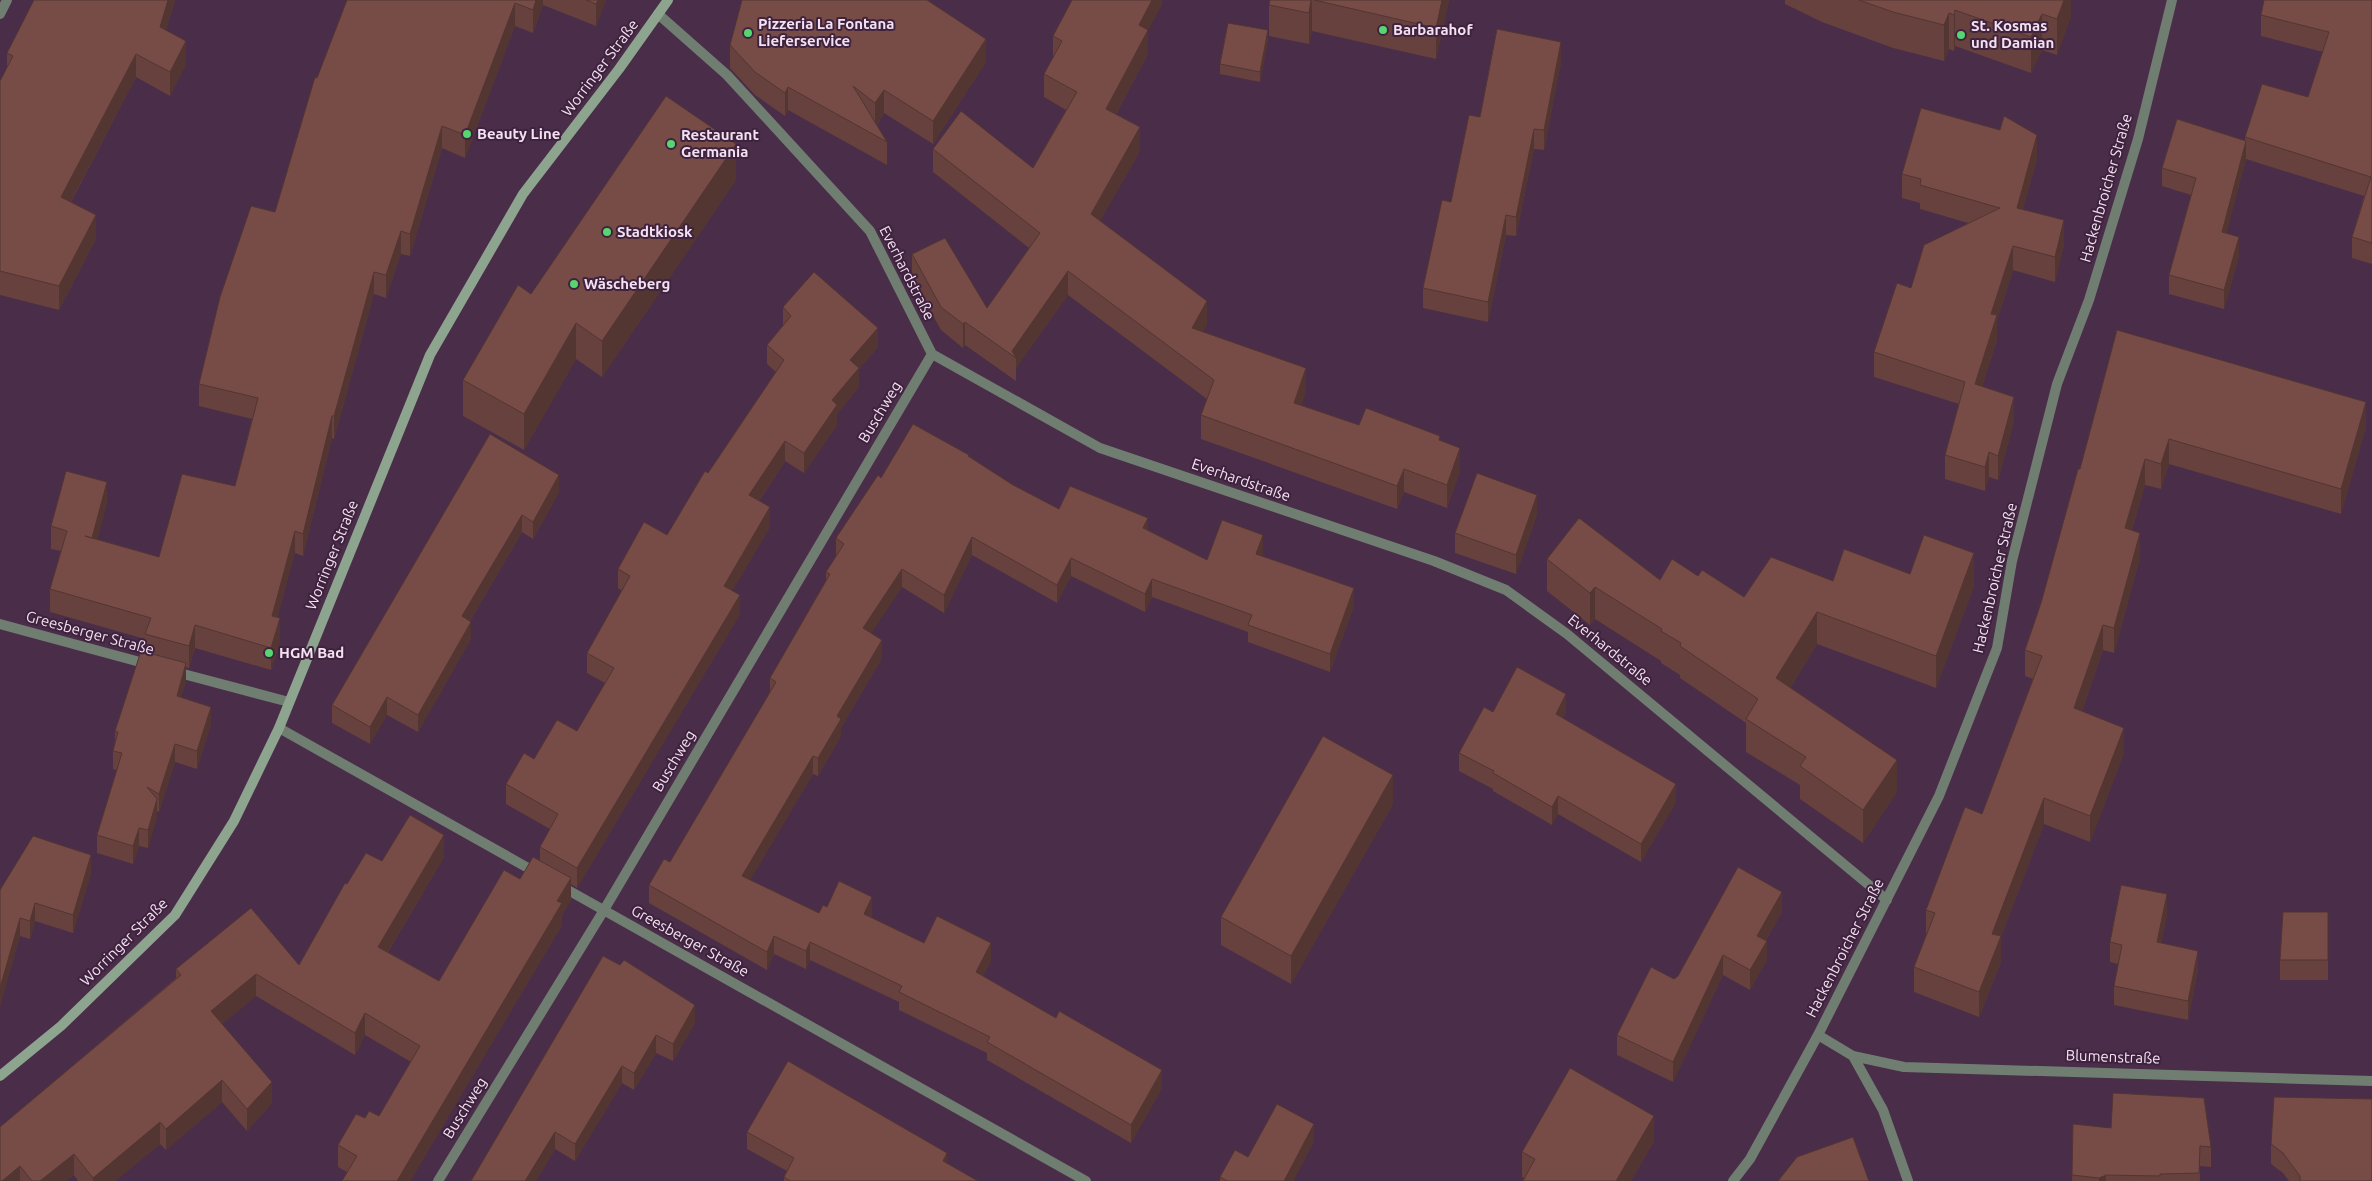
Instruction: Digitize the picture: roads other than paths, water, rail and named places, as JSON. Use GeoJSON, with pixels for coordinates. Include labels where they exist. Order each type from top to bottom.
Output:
{"type":"FeatureCollection","features":[{"type":"Feature","properties":{"kind":"main road","name":"Worringer Straße"},"geometry":{"type":"LineString","coordinates":[[0,1076],[61,1026],[175,915],[234,821],[279,728],[430,355],[523,194],[619,69],[668,0]]}},
{"type":"Feature","properties":{"kind":"street"},"geometry":{"type":"LineString","coordinates":[[0,14],[8,0]]}},
{"type":"Feature","properties":{"kind":"street","name":"Hackenbroicher Straße"},"geometry":{"type":"LineString","coordinates":[[1733,1181],[1750,1159],[1818,1035],[1939,796],[1997,648],[2012,561],[2057,384],[2089,300],[2138,139],[2172,0]]}},
{"type":"Feature","properties":{"kind":"street","name":"Everhardstraße"},"geometry":{"type":"LineString","coordinates":[[658,14],[727,75],[870,231],[932,354],[1100,448],[1434,561],[1506,590],[1567,634],[1887,900]]}},
{"type":"Feature","properties":{"kind":"street","name":"Buschweg"},"geometry":{"type":"LineString","coordinates":[[438,1181],[604,910],[932,354]]}},
{"type":"Feature","properties":{"kind":"street","name":"Greesberger Straße"},"geometry":{"type":"LineString","coordinates":[[0,624],[289,702]]}},
{"type":"Feature","properties":{"kind":"street","name":"Greesberger Straße"},"geometry":{"type":"LineString","coordinates":[[279,728],[1086,1181]]}},
{"type":"Feature","properties":{"kind":"street"},"geometry":{"type":"LineString","coordinates":[[1818,1035],[1853,1056],[1883,1110],[1908,1181]]}},
{"type":"Feature","properties":{"kind":"street","name":"Blumenstraße"},"geometry":{"type":"LineString","coordinates":[[1853,1056],[1904,1067],[2372,1081]]}},
{"type":"Feature","properties":{"kind":"place","name":"Barbarahof"},"geometry":{"type":"Point","coordinates":[1383,30]}},
{"type":"Feature","properties":{"kind":"place","name":"Pizzeria La Fontana Lieferservice"},"geometry":{"type":"Point","coordinates":[748,33]}},
{"type":"Feature","properties":{"kind":"place","name":"St. Kosmas und Damian"},"geometry":{"type":"Point","coordinates":[1961,35]}},
{"type":"Feature","properties":{"kind":"place","name":"Beauty Line"},"geometry":{"type":"Point","coordinates":[467,134]}},
{"type":"Feature","properties":{"kind":"place","name":"Restaurant Germania"},"geometry":{"type":"Point","coordinates":[671,144]}},
{"type":"Feature","properties":{"kind":"place","name":"Stadtkiosk"},"geometry":{"type":"Point","coordinates":[607,232]}},
{"type":"Feature","properties":{"kind":"place","name":"Wäscheberg"},"geometry":{"type":"Point","coordinates":[574,284]}},
{"type":"Feature","properties":{"kind":"place","name":"HGM Bad"},"geometry":{"type":"Point","coordinates":[269,653]}}]}
